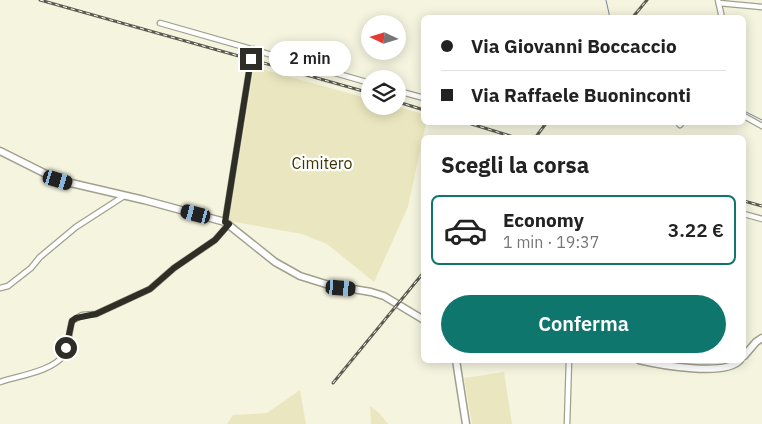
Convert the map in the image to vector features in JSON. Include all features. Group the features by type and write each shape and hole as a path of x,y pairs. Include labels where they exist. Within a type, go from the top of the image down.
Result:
{"main road":[{"path":"0,151 58,180 227,223 275,262 300,276 329,285 358,289 384,296 421,318"},
{"path":"746,354 762,338"},
{"path":"456,363 466,424"},
{"path":"654,363 675,367 726,368 736,363"}],"street":[{"path":"721,15 718,2 762,7"},
{"path":"160,23 361,80"},
{"path":"0,382 45,369 60,360 65,354 72,321 76,318 96,314 150,289 174,268 215,240 227,223 254,49"},
{"path":"406,93 421,97"},
{"path":"746,117 762,126"},
{"path":"0,288 8,286 31,268 40,257 76,227 124,196"},
{"path":"746,215 762,219"},
{"path":"567,424 569,363"}],"green space":[{"name":"Cimitero","path":"254,67 361,97 361,115 406,115 406,109 421,113 421,125 426,125 423,135 421,135 421,146 408,207 374,282 327,244 302,234 229,221"},
{"path":"504,372 512,424 472,424 464,378"},
{"path":"300,390 306,424 227,424 233,415 267,413"},
{"path":"370,406 379,413 388,424 371,424"}],"waterway":[{"path":"606,0 609,15"},
{"path":"746,112 762,120"}],"railway":[{"path":"40,0 361,90"},
{"path":"634,15 647,0"},
{"path":"406,104 421,109"},
{"path":"475,125 507,135"},
{"path":"537,135 545,125"},
{"path":"746,202 762,206"},
{"path":"333,383 421,276"}],"route":[{"path":"66,348 72,321 82,315 96,314 144,293 174,268 215,240 229,224 225,222 251,59"}]}
